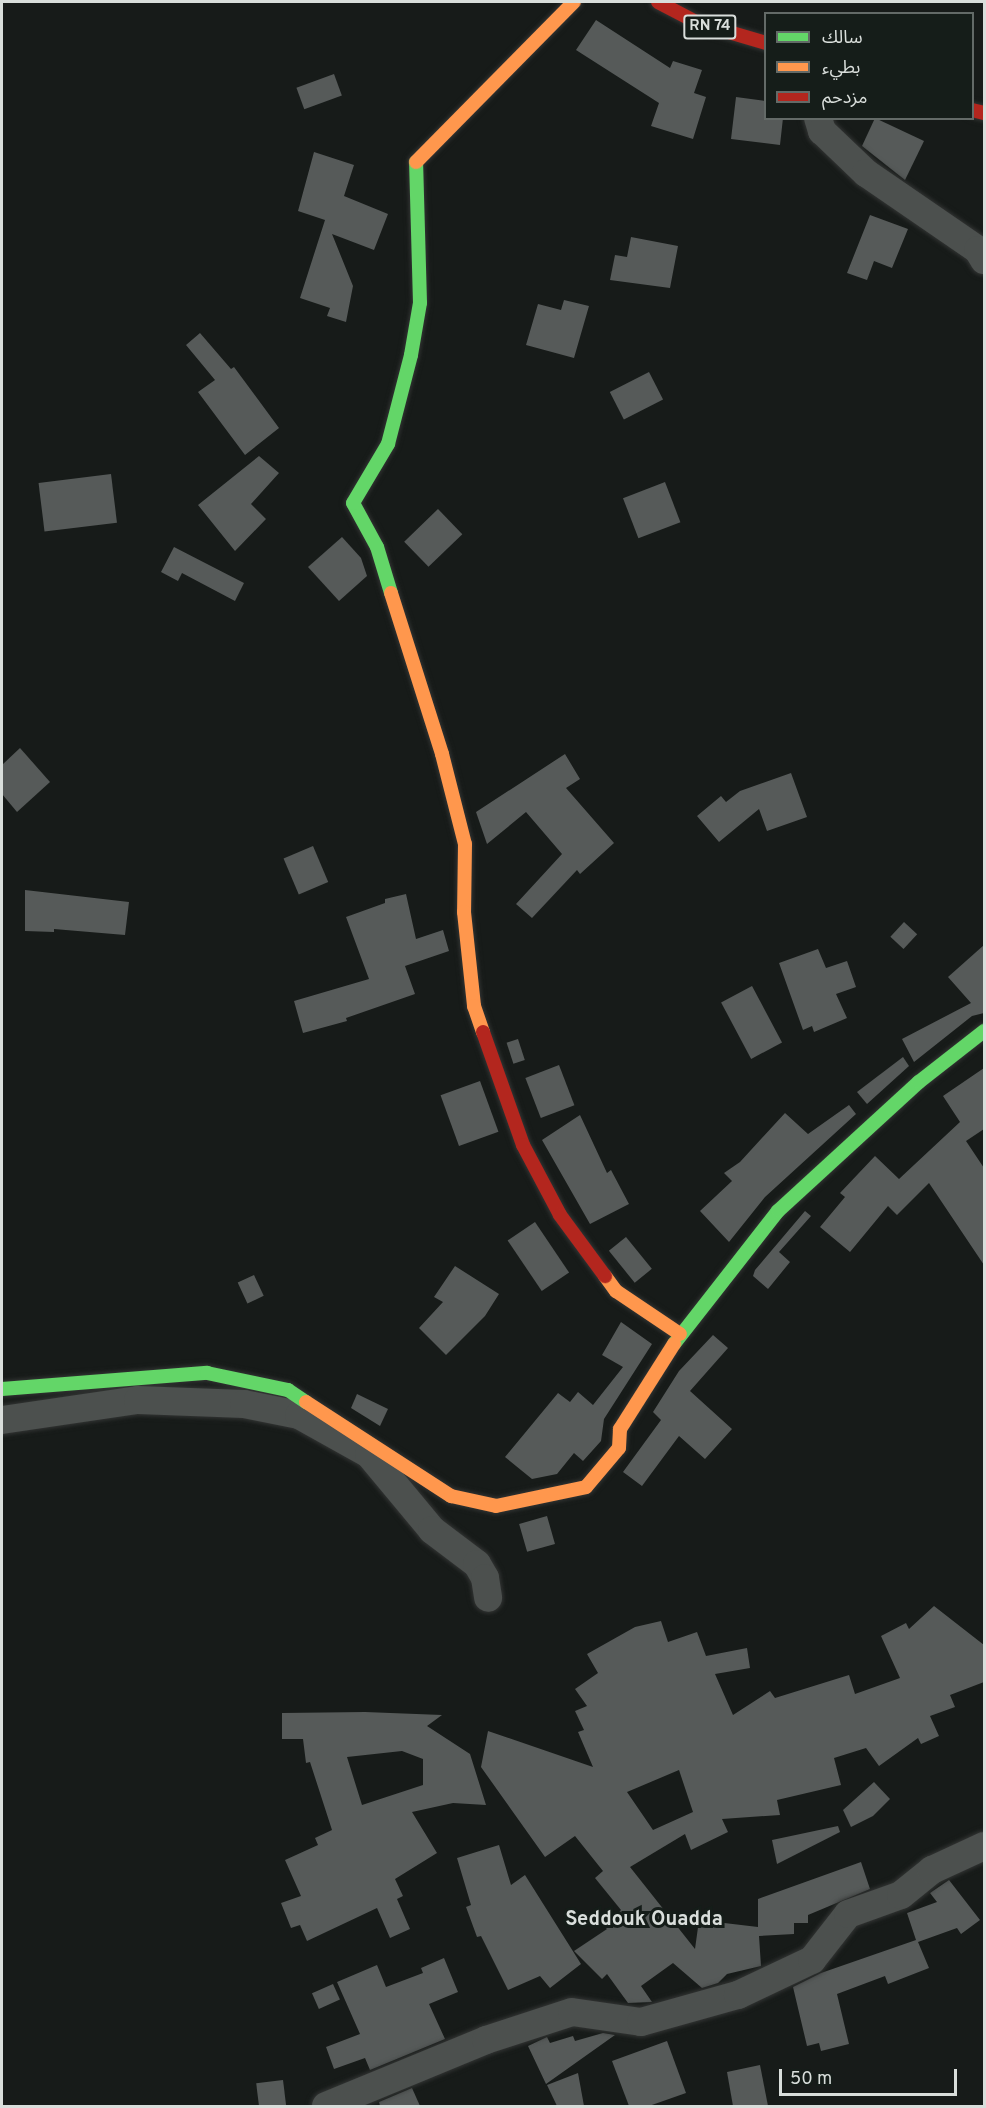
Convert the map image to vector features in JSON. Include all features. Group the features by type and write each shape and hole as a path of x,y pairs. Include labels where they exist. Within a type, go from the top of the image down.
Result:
{"street":[{"path":"574,2 556,25 414,164 420,303 411,355 388,444 353,503 377,547 442,754 465,844 464,912 474,1006 523,1145 560,1215 616,1291 680,1334"},
{"name":"RN 74","path":"658,2 698,23 764,43"},
{"path":"819,120 822,131 867,173 978,250 984,260"},
{"path":"2,1389 207,1373 288,1390 451,1496 496,1506 586,1487 620,1448 620,1429 680,1334 778,1210 919,1082 984,1030"},
{"path":"2,1420 138,1400 244,1404 299,1415 369,1454 432,1530 477,1564 485,1578 488,1598"},
{"path":"326,2106 486,2040 572,2012 641,2022 738,1995 812,1960 848,1914 901,1895 932,1869 984,1846"}],"building":[{"path":"596,20 670,68 673,61 702,70 694,93 706,97 693,139 651,126 659,103 576,50"},
{"path":"334,74 342,96 304,109 296,88"},
{"path":"736,97 764,101 764,120 783,120 780,145 731,139"},
{"path":"874,120 879,120 924,141 905,180 862,146"},
{"path":"314,152 354,165 344,196 388,214 374,250 332,234 353,286 346,322 327,316 330,308 300,298 325,220 298,211"},
{"path":"870,215 908,229 892,268 874,261 867,280 847,273"},
{"path":"631,237 678,246 670,288 610,280 615,255 627,257"},
{"path":"564,300 589,306 574,358 526,345 538,304 561,310"},
{"path":"200,333 231,369 234,367 279,428 245,455 198,392 215,380 186,345"},
{"path":"649,372 663,400 624,420 610,392"},
{"path":"259,456 279,473 251,504 266,519 235,551 198,505"},
{"path":"111,474 117,523 45,532 39,483"},
{"path":"665,482 680,522 638,538 623,498"},
{"path":"438,509 462,534 429,567 404,542"},
{"path":"342,537 361,558 367,576 339,601 308,567"},
{"path":"174,547 244,583 235,601 182,573 178,581 161,572"},
{"path":"20,748 50,782 17,812 2,794 2,765"},
{"path":"565,754 580,779 566,788 614,843 580,874 577,870 532,918 516,904 562,854 526,812 487,844 476,812"},
{"path":"791,773 807,817 767,831 759,809 719,842 697,816 721,796 726,802 740,791"},
{"path":"313,846 328,882 299,894 284,859"},
{"path":"25,890 129,902 125,935 54,929 54,932 25,931"},
{"path":"406,894 416,939 443,930 449,951 405,966 415,994 346,1018 347,1021 303,1033 294,1001 369,979 346,917 385,903 385,899"},
{"path":"904,922 917,934 904,949 890,937"},
{"path":"984,945 984,1013 972,1016 914,1062 902,1039 971,1003 948,977"},
{"path":"818,949 826,968 847,961 856,987 836,994 847,1018 814,1032 812,1026 803,1030 779,963"},
{"path":"752,986 782,1043 751,1059 721,1002"},
{"path":"518,1039 525,1060 513,1064 507,1043"},
{"path":"903,1057 909,1066 867,1104 857,1092"},
{"path":"559,1065 574,1105 541,1118 525,1078"},
{"path":"984,1068 984,1129 966,1141 984,1168 984,1265 929,1183 897,1215 888,1206 850,1252 820,1227 845,1197 840,1193 875,1156 899,1179 960,1122 943,1096"},
{"path":"480,1081 498,1132 459,1146 441,1095"},
{"path":"849,1105 856,1114 765,1197 729,1242 700,1211 732,1181 724,1173 740,1162 785,1113 808,1134"},
{"path":"580,1115 607,1173 611,1170 629,1204 590,1224 542,1140"},
{"path":"805,1211 811,1216 779,1252 790,1262 768,1289 753,1276 755,1270"},
{"path":"535,1222 569,1273 542,1291 508,1240"},
{"path":"626,1237 652,1269 635,1283 609,1251"},
{"path":"455,1266 499,1294 485,1316 446,1355 419,1328 443,1302 434,1297"},
{"path":"254,1275 264,1296 247,1303 238,1283"},
{"path":"621,1322 652,1344 604,1419 601,1441 583,1461 574,1453 557,1474 532,1479 505,1457 558,1393 570,1402 578,1392 593,1405 623,1367 602,1355"},
{"path":"713,1335 728,1348 690,1391 732,1429 705,1459 679,1436 642,1486 623,1472 661,1420 653,1412 679,1371"},
{"path":"357,1394 388,1409 380,1426 351,1408"},
{"path":"547,1516 555,1544 527,1552 519,1524"},
{"path":"934,1606 984,1645 984,1682 950,1695 955,1707 930,1716 939,1736 921,1744 918,1738 879,1766 866,1748 834,1758 841,1785 777,1800 780,1815 722,1819 728,1832 691,1850 685,1834 630,1867 695,1949 699,1920 758,1927 758,1899 861,1862 870,1889 808,1915 808,1923 794,1923 794,1934 759,1936 761,1966 727,1974 718,1983 702,1988 673,1963 641,1986 652,2002 628,2003 607,1974 602,1979 574,1951 607,1929 604,1926 621,1910 595,1878 603,1871 575,1836 545,1857 481,1767 488,1731 593,1767 578,1732 584,1730 575,1711 587,1706 575,1689 598,1673 587,1654 635,1627 661,1621 668,1642 697,1632 706,1656 747,1648 750,1668 715,1674 733,1715 770,1691 775,1698 849,1675 855,1694 900,1678 881,1636 906,1623 909,1629","holes":["679,1770 693,1812 653,1830 627,1792"]},
{"path":"365,1712 442,1715 427,1726 470,1754 486,1805 453,1803 412,1812 437,1853 395,1879 403,1896 397,1899 410,1929 390,1938 377,1908 307,1941 300,1925 291,1928 281,1903 301,1896 285,1860 318,1845 315,1838 332,1830 310,1762 306,1763 303,1739 282,1739 282,1713","holes":["402,1751 423,1759 423,1785 362,1805 347,1757"]},
{"path":"874,1782 890,1799 873,1816 851,1827 843,1810"},
{"path":"838,1826 840,1832 777,1864 772,1840"},
{"path":"499,1845 511,1885 525,1875 581,1964 550,1988 540,1976 508,1990 481,1936 477,1937 466,1907 471,1905 457,1858"},
{"path":"949,1880 980,1920 961,1934 957,1928 918,1942 929,1968 888,1984 885,1976 837,1994 849,2044 821,2051 819,2043 807,2046 793,1987 821,1973 916,1940 907,1913 937,1902 930,1893"},
{"path":"444,1958 458,1992 429,2004 445,2039 370,2070 365,2058 334,2069 326,2047 360,2034 337,1982 377,1965 386,1987 423,1973 421,1968"},
{"path":"333,1984 340,2000 319,2009 312,1993"},
{"path":"603,2033 615,2035 546,2084 528,2046 547,2037 550,2043 573,2036 575,2041"},
{"path":"667,2041 686,2093 649,2106 629,2106 612,2061"},
{"path":"760,2065 768,2106 733,2106 727,2072"},
{"path":"578,2073 584,2106 557,2106 547,2085"},
{"path":"283,2080 286,2106 259,2106 256,2083"},
{"path":"412,2088 420,2106 380,2106 379,2102"}],"traffic: fast":[{"path":"391,593 377,547 353,503 388,444 411,355 420,303 416,162"},
{"path":"674,1344 778,1211 919,1082 984,1031"},
{"path":"2,1389 207,1373 288,1390 306,1402"}],"traffic: slow":[{"path":"416,162 574,2"},
{"path":"391,593 442,754 465,844 464,912 474,1006 483,1032"},
{"path":"605,1276 616,1291 680,1334"},
{"path":"306,1402 451,1496 496,1506 586,1487 619,1448 620,1429 674,1344"}],"traffic: jam":[{"path":"658,2 698,23 764,42"},
{"path":"974,110 984,113"},
{"path":"483,1032 523,1145 560,1215 605,1276"}],"district":[{"name":"Seddouk Ouadda","path":"644,1920"}]}
